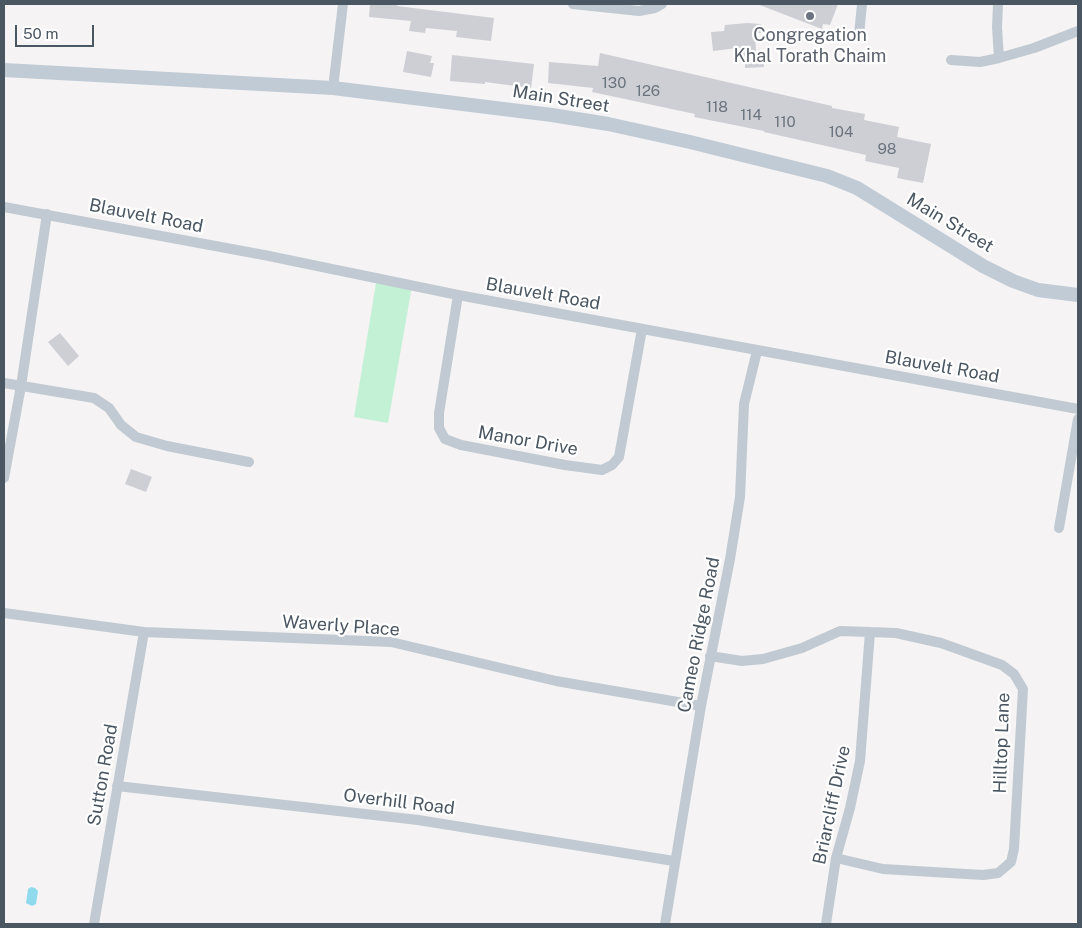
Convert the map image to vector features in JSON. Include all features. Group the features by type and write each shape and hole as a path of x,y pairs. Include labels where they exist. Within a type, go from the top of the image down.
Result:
{"main road":[{"name":"Main Street","path":"4,70 333,88 552,115 608,124 827,176 857,188 983,266 1012,281 1038,290 1078,295"}],"street":[{"path":"333,88 343,4"},
{"path":"573,4 639,11 655,8 662,4"},
{"path":"859,35 862,4"},
{"path":"998,4 999,58"},
{"path":"951,60 980,62 999,58 1034,48 1078,31"},
{"name":"Blauvelt Road","path":"4,207 358,273 458,295 757,351 1078,408"},
{"path":"4,478 21,386 47,214"},
{"name":"Manor Drive","path":"458,295 439,413 439,428 445,439 461,445 565,466 602,470 612,465 619,457 642,329"},
{"name":"Cameo Ridge Road","path":"665,924 701,706 730,559 740,497 744,404 757,351"},
{"path":"4,383 94,398 109,408 121,425 136,437 167,446 249,462"},
{"path":"1059,528 1078,420"},
{"name":"Waverly Place","path":"4,613 144,632 391,642 556,681 701,706"},
{"name":"Hilltop Lane","path":"710,656 742,662 762,659 802,648 840,631 870,632 896,634 941,644 1002,665 1014,674 1023,689 1014,849 1011,862 998,873 983,875 883,870 836,858"},
{"name":"Sutton Road","path":"94,924 144,632"},
{"name":"Briarcliff Drive","path":"826,924 836,858 850,808 860,761 870,632"},
{"name":"Overhill Road","path":"118,786 418,820 674,862"}],"green space":[{"path":"377,277 412,286 388,423 354,417"}],"water":[{"path":"31,887 38,891 36,904 32,906 26,903 28,889"}],"building":[{"path":"370,4 398,4 397,6 494,18 491,41 456,37 457,31 426,28 425,33 409,31 411,21 369,17"},
{"name":"Congregation Khal Torath Chaim","path":"757,4 838,4 830,25 823,24 822,29"},
{"path":"761,24 761,33 755,33 756,52 764,52 764,67 745,68 745,61 739,61 737,48 713,51 711,32 724,31 725,25"},
{"path":"407,51 432,56 430,63 434,63 431,77 403,72"},
{"path":"600,53 832,106 832,108 865,114 864,120 899,127 897,137 931,144 923,183 897,178 899,168 865,161 866,155 694,117 695,114 592,92 593,88 548,83 549,62 598,66"},
{"path":"452,55 534,64 531,88 485,82 485,84 450,81"},
{"path":"60,333 79,356 68,366 48,342"},
{"path":"131,469 152,477 146,492 125,484"}],"place":[{"name":"Congregation Khal Torath Chaim","path":"810,16"}]}
